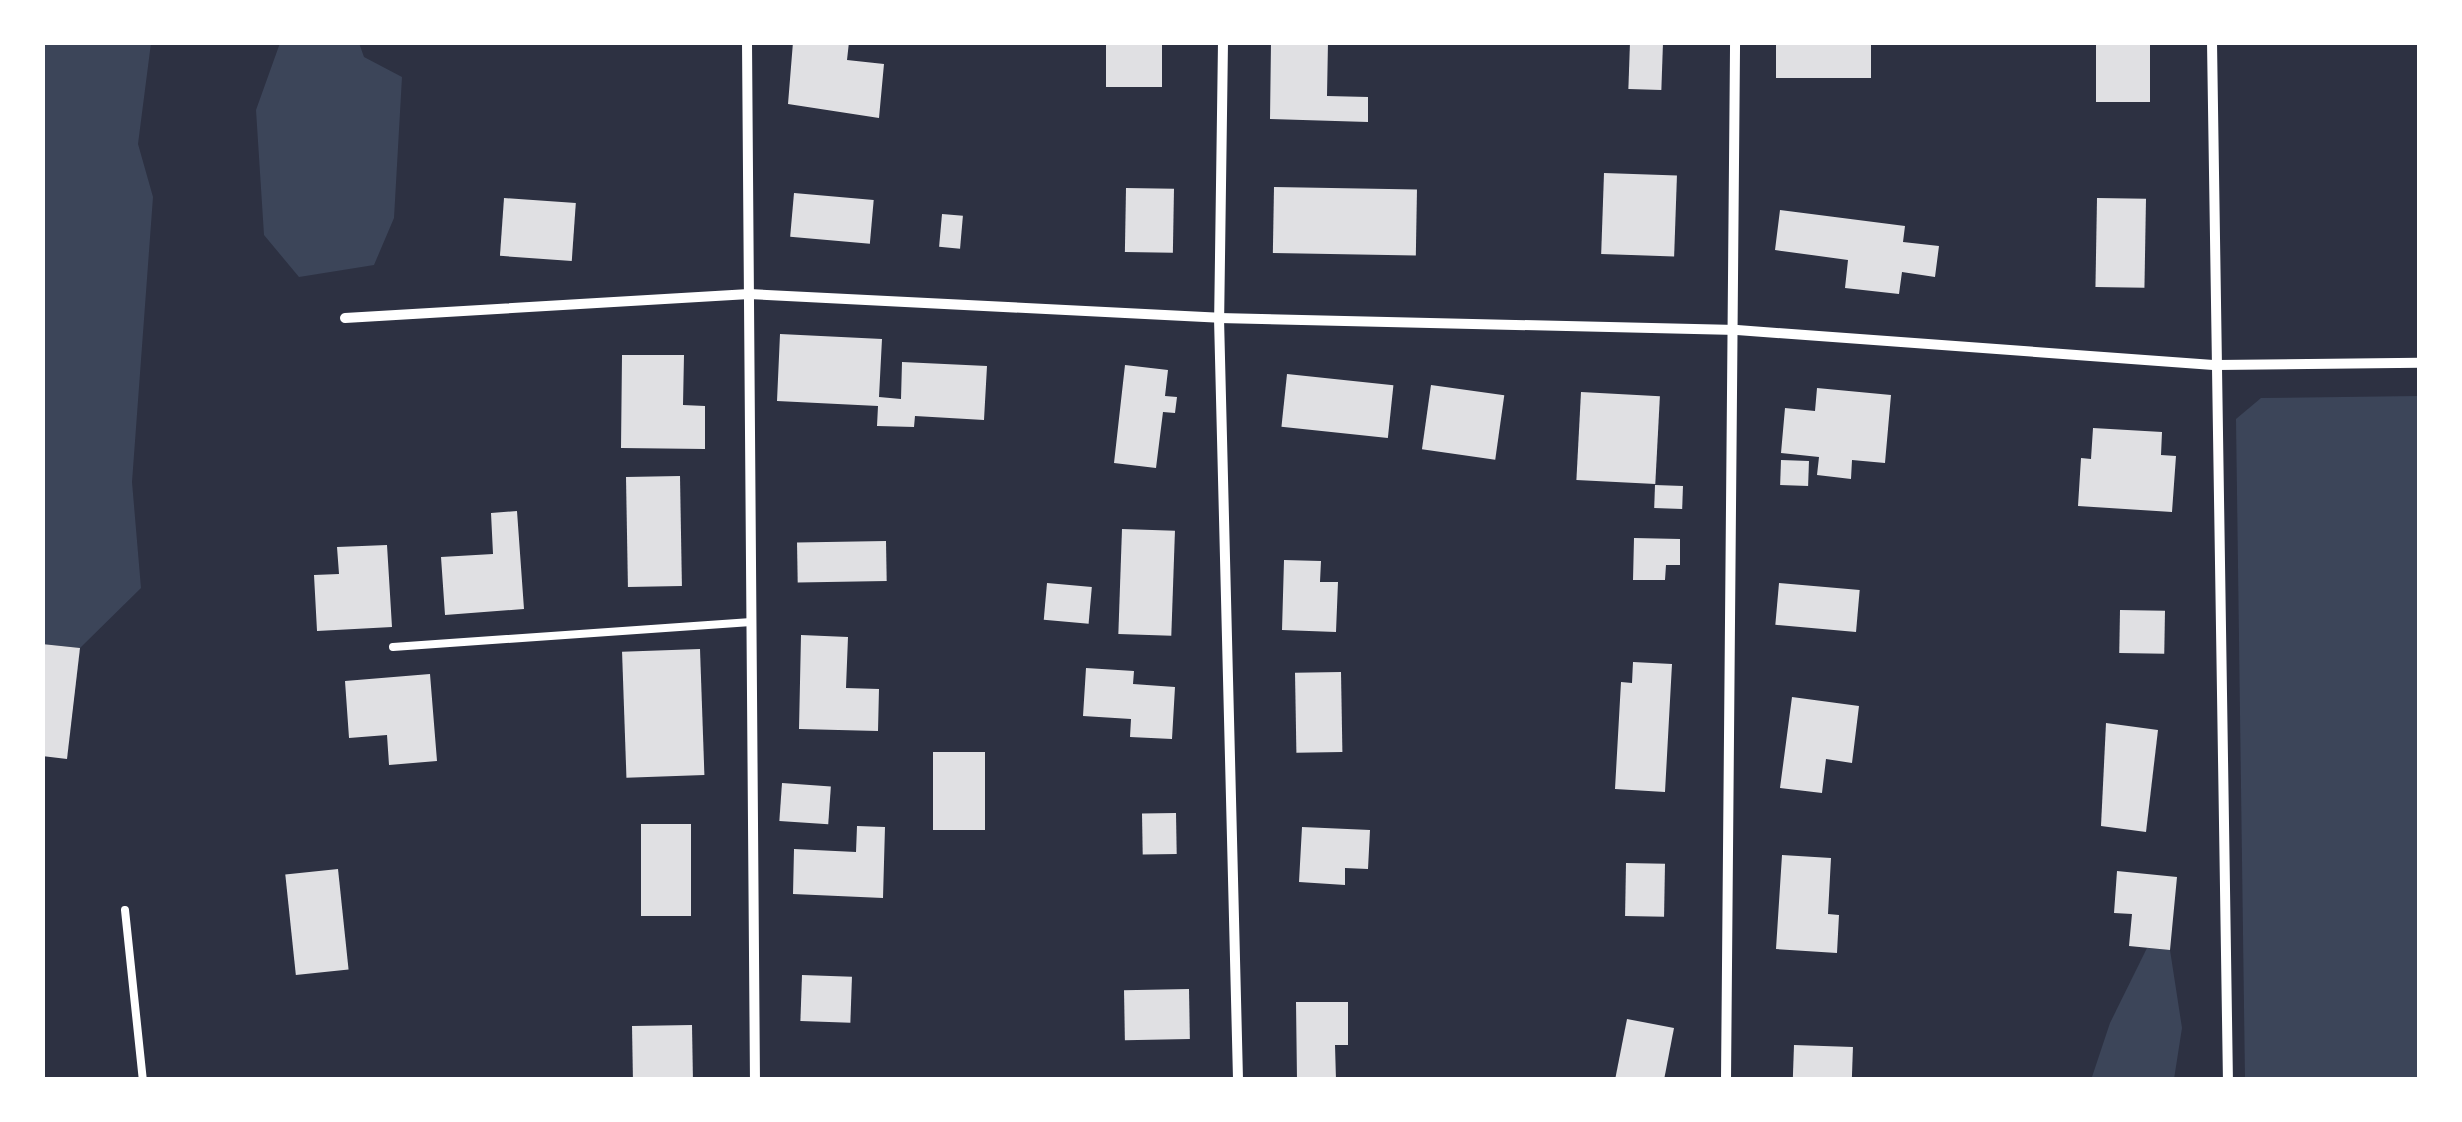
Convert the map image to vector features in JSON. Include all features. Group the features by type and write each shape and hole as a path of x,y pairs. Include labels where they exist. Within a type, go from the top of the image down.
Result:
{"street":[{"path":"747,42 755,1080"},
{"path":"1223,42 1219,318 1238,1080"},
{"path":"1726,1080 1737,330 1735,42"},
{"path":"2212,42 2228,1080"},
{"path":"344,318 748,294 1219,318 1737,330 2217,366 2420,363"}],"lane":[{"path":"394,648 751,622"},
{"path":"125,910 143,1080"}],"shaded area":[{"path":"43,43 151,43 138,144 153,197 132,482 141,588 80,648 43,644"},
{"path":"280,43 359,43 364,57 402,77 394,218 374,265 299,277 264,235 256,110"},
{"path":"2419,396 2419,1079 2245,1079 2236,419 2261,398"},
{"path":"2147,948 2170,950 2182,1028 2174,1079 2091,1080 2110,1023"}],"building":[{"path":"793,42 849,42 847,60 884,64 879,118 788,104"},
{"path":"1106,42 1162,42 1162,87 1106,87"},
{"path":"1271,42 1328,42 1327,96 1368,97 1368,122 1270,119"},
{"path":"1630,42 1663,43 1661,90 1628,89"},
{"path":"1776,42 1871,42 1871,78 1776,78"},
{"path":"2096,42 2150,42 2150,102 2096,102"},
{"path":"1604,173 1677,176 1674,256 1601,254"},
{"path":"1274,187 1417,189 1416,255 1273,253"},
{"path":"1126,188 1174,189 1173,253 1125,252"},
{"path":"794,193 874,200 870,244 790,237"},
{"path":"504,198 576,203 572,261 500,256"},
{"path":"2097,198 2146,199 2144,288 2095,287"},
{"path":"1780,210 1905,226 1903,242 1939,246 1935,277 1902,272 1899,294 1845,288 1848,260 1775,250"},
{"path":"942,214 963,216 960,249 939,247"},
{"path":"780,334 882,339 879,397 901,399 902,362 987,366 984,420 915,416 914,427 877,426 878,406 777,401"},
{"path":"622,355 684,355 683,405 705,406 705,449 621,448"},
{"path":"1125,365 1168,370 1165,396 1177,397 1175,413 1163,412 1156,468 1114,463"},
{"path":"1287,374 1393,385 1388,438 1281,427"},
{"path":"1431,385 1504,395 1495,460 1422,449"},
{"path":"1817,388 1891,395 1885,463 1852,460 1851,479 1817,475 1819,457 1781,453 1785,408 1815,411"},
{"path":"1581,392 1660,396 1655,484 1576,480"},
{"path":"2093,428 2162,432 2161,455 2176,456 2172,512 2078,506 2081,458 2091,459"},
{"path":"1781,460 1809,461 1808,486 1780,485"},
{"path":"680,476 682,586 628,587 626,477"},
{"path":"1655,485 1683,486 1682,509 1654,508"},
{"path":"517,511 524,609 445,615 441,557 493,554 491,513"},
{"path":"1122,529 1175,531 1171,636 1118,634"},
{"path":"1634,538 1680,539 1680,565 1666,565 1665,580 1633,580"},
{"path":"886,541 887,581 798,583 797,543"},
{"path":"387,545 392,627 317,631 314,575 339,574 337,547"},
{"path":"1284,560 1321,561 1320,582 1338,582 1336,632 1282,630"},
{"path":"1047,583 1092,587 1089,624 1044,620"},
{"path":"1779,583 1860,590 1856,632 1775,625"},
{"path":"2120,610 2165,611 2164,654 2119,653"},
{"path":"801,635 848,637 846,688 879,689 878,731 799,729"},
{"path":"42,644 80,648 67,759 42,756"},
{"path":"700,649 704,775 626,778 622,652"},
{"path":"1633,662 1672,664 1665,792 1615,789 1621,682 1632,683"},
{"path":"1086,668 1134,671 1133,684 1175,687 1172,739 1130,737 1131,719 1083,716"},
{"path":"1341,672 1342,752 1296,753 1295,673"},
{"path":"430,674 437,761 389,765 387,735 349,738 345,681"},
{"path":"1792,697 1859,706 1852,763 1826,759 1822,793 1780,788"},
{"path":"2106,723 2158,730 2146,832 2101,826"},
{"path":"933,752 985,752 985,830 933,830"},
{"path":"782,783 831,786 828,824 779,821"},
{"path":"1176,813 1177,854 1143,855 1142,814"},
{"path":"641,824 691,824 691,916 641,916"},
{"path":"857,826 885,827 883,898 793,894 794,849 856,852"},
{"path":"1302,827 1370,830 1368,869 1345,868 1345,885 1299,882"},
{"path":"1782,855 1831,858 1828,914 1839,915 1837,953 1776,949"},
{"path":"1626,863 1665,864 1664,917 1625,916"},
{"path":"338,869 349,969 296,975 285,875"},
{"path":"2117,871 2177,877 2170,950 2129,946 2132,914 2114,913"},
{"path":"802,975 852,977 850,1023 800,1021"},
{"path":"1189,989 1190,1039 1125,1040 1124,990"},
{"path":"1296,1002 1348,1002 1348,1045 1335,1045 1336,1080 1297,1080"},
{"path":"1627,1019 1674,1028 1664,1080 1615,1080"},
{"path":"692,1025 693,1080 633,1080 632,1026"},
{"path":"1794,1045 1853,1047 1852,1080 1793,1080"}]}
